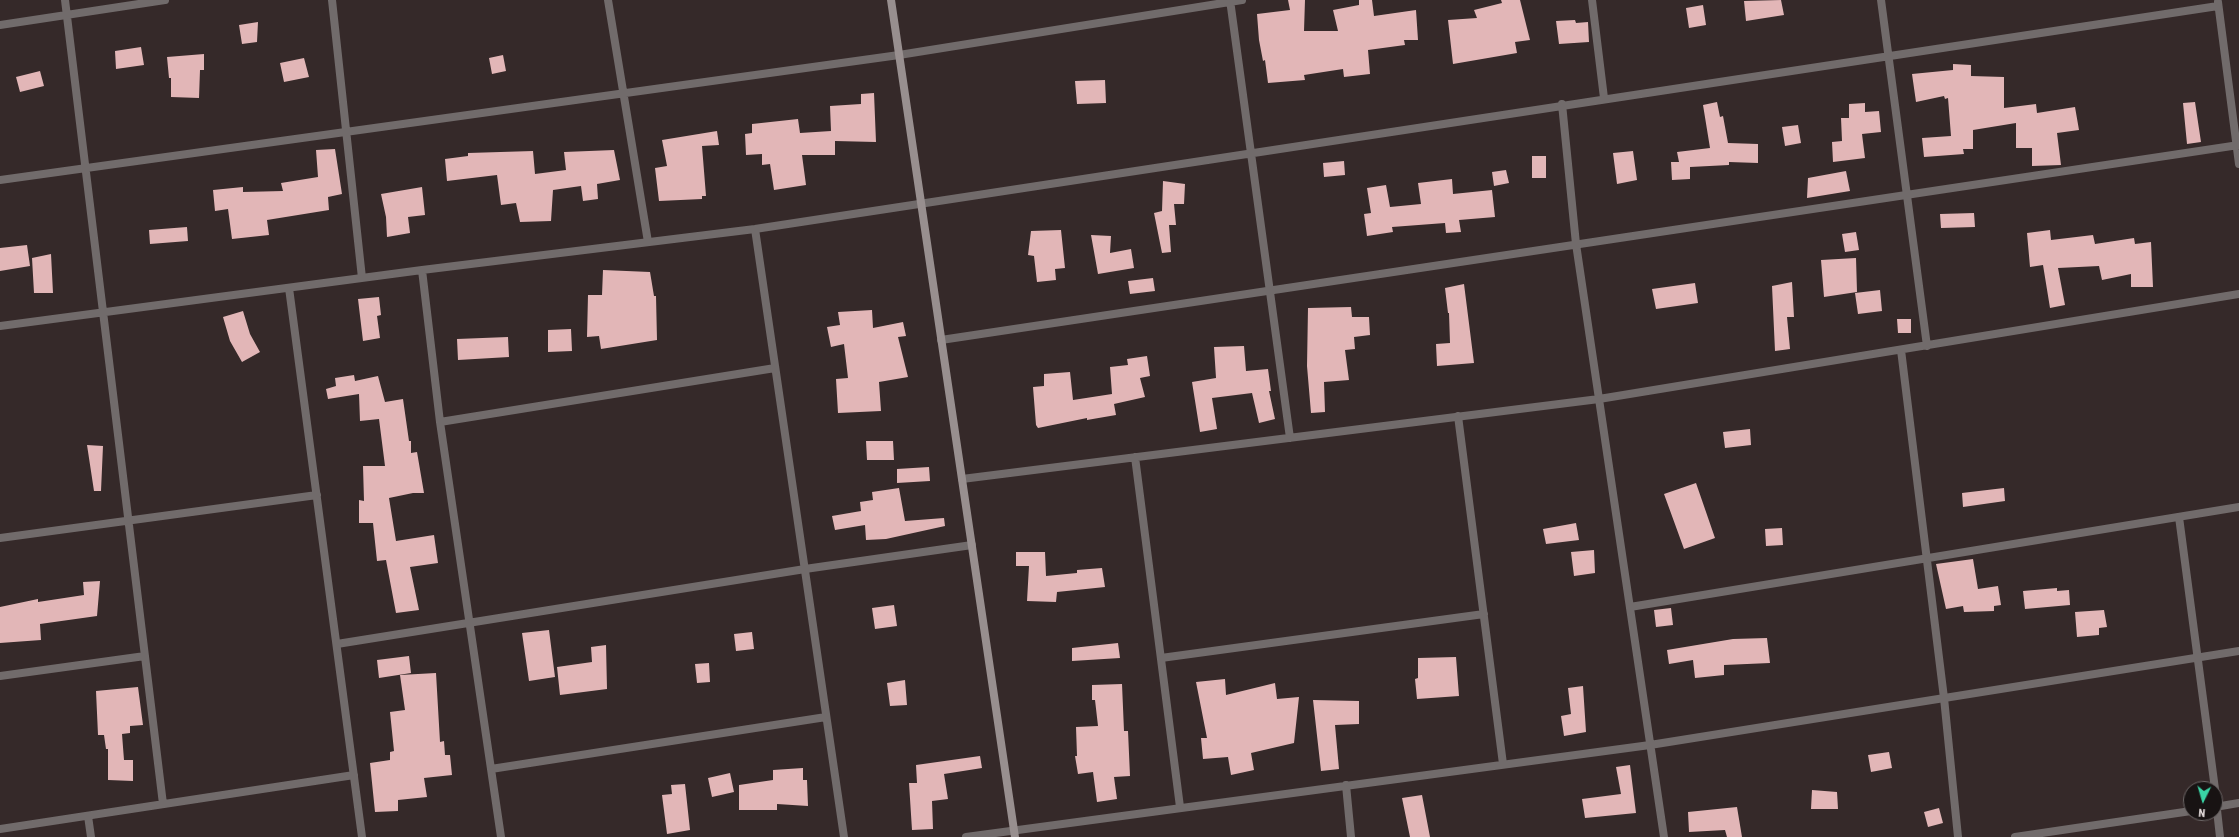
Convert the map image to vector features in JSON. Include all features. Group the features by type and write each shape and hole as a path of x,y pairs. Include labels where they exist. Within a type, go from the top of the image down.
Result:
{"main road":[{"path":"891,0 1014,833"}],"street":[{"path":"65,0 163,804"},
{"path":"0,24 165,0"},
{"path":"332,0 362,278"},
{"path":"608,0 622,94 648,242"},
{"path":"0,180 899,55 1242,0"},
{"path":"1592,0 1604,98"},
{"path":"1881,0 1927,346"},
{"path":"1230,1 1290,438"},
{"path":"0,326 422,270 755,229 921,202 1888,55 2218,3 2238,145 2239,164"},
{"path":"1562,104 1576,244 1664,837"},
{"path":"941,340 2238,145"},
{"path":"755,229 844,837"},
{"path":"422,270 440,422 501,837"},
{"path":"289,288 362,837"},
{"path":"962,479 1598,399 2239,294"},
{"path":"1901,350 1944,698 1958,837"},
{"path":"440,422 775,368"},
{"path":"1458,416 1503,764"},
{"path":"1135,457 1180,807"},
{"path":"0,538 317,495"},
{"path":"1630,607 1927,557 2239,507"},
{"path":"2179,517 2213,781"},
{"path":"336,644 470,624 804,568 972,545"},
{"path":"1161,658 1484,614"},
{"path":"966,837 1014,833 1180,807 1650,745 2239,651"},
{"path":"0,676 145,656"},
{"path":"491,769 826,717"},
{"path":"0,829 354,775"},
{"path":"1346,785 1351,837"},
{"path":"2223,806 2239,803"},
{"path":"2016,837 2183,812"},
{"path":"88,816 91,837"},
{"path":"2218,821 2220,837"}],"building":[{"path":"1288,0 1305,0 1304,31 1338,31 1333,10 1359,5 1359,0 1372,0 1374,16 1416,10 1418,40 1404,40 1405,45 1368,50 1370,74 1344,77 1343,69 1304,75 1305,80 1268,83 1265,60 1263,61 1259,40 1257,14 1290,10"},
{"path":"1501,0 1520,0 1530,40 1515,42 1517,53 1453,64 1448,20 1477,18 1474,10 1502,3"},
{"path":"1781,0 1784,15 1746,21 1744,1"},
{"path":"1703,5 1706,25 1689,28 1686,8"},
{"path":"1575,20 1576,23 1588,22 1589,42 1559,44 1556,21"},
{"path":"258,22 257,42 242,44 239,25"},
{"path":"141,47 144,65 116,69 115,51"},
{"path":"204,54 204,70 200,70 199,98 171,97 171,78 169,78 167,57"},
{"path":"503,55 506,71 492,74 489,58"},
{"path":"304,58 309,77 284,82 280,63"},
{"path":"1953,64 1971,65 1971,76 2004,77 2004,108 2036,104 2037,113 2075,107 2079,130 2057,133 2061,165 2032,166 2032,148 2016,148 2016,123 1973,130 1973,149 1963,149 1964,154 1924,157 1922,138 1951,136 1948,98 1945,99 1944,96 1916,102 1912,74 1953,70"},
{"path":"40,71 44,86 20,92 16,77"},
{"path":"1105,80 1106,103 1077,104 1075,81"},
{"path":"874,93 876,142 835,141 835,155 802,155 806,185 774,190 770,164 762,165 762,154 746,155 745,134 752,133 752,124 798,119 800,133 831,131 830,106 861,104 861,94"},
{"path":"1717,102 1720,117 1723,116 1728,143 1758,144 1758,163 1729,162 1729,165 1690,167 1690,179 1672,180 1671,162 1679,162 1677,152 1710,148 1703,105"},
{"path":"2195,102 2201,142 2187,144 2183,103"},
{"path":"1865,103 1865,112 1879,111 1881,132 1862,134 1865,158 1833,162 1832,142 1842,141 1841,118 1849,118 1849,104"},
{"path":"1798,125 1801,143 1785,146 1782,127"},
{"path":"717,131 719,145 702,146 706,196 702,196 702,199 659,201 655,168 667,166 662,140"},
{"path":"335,149 342,194 328,197 329,210 267,220 269,235 232,239 228,209 215,211 213,190 243,187 243,192 283,191 281,183 318,177 316,150"},
{"path":"614,150 620,180 597,184 598,199 583,201 581,186 553,190 551,221 520,222 516,203 501,205 497,175 447,181 445,159 468,156 468,153 533,151 535,174 566,170 564,152"},
{"path":"1633,151 1637,180 1617,184 1613,153"},
{"path":"1532,156 1546,156 1546,178 1532,178"},
{"path":"1344,161 1345,175 1324,177 1323,163"},
{"path":"1506,170 1509,183 1494,186 1492,172"},
{"path":"1846,171 1850,191 1807,198 1808,178"},
{"path":"1452,179 1453,194 1492,190 1495,217 1459,220 1461,232 1446,233 1445,223 1392,227 1393,232 1367,236 1364,214 1371,213 1367,188 1386,185 1390,207 1421,204 1418,183"},
{"path":"1163,181 1185,184 1184,204 1174,204 1176,225 1169,225 1171,252 1162,253 1154,213 1162,211"},
{"path":"422,187 425,215 408,217 410,233 387,237 386,217 381,194"},
{"path":"1974,213 1975,227 1941,228 1940,214"},
{"path":"187,227 188,241 150,244 149,230"},
{"path":"1061,230 1065,268 1055,269 1056,280 1037,282 1034,256 1028,255 1031,231"},
{"path":"2050,230 2051,240 2093,235 2095,244 2134,238 2135,244 2151,242 2153,287 2131,287 2131,274 2102,280 2099,266 2058,268 2065,305 2050,308 2043,265 2030,267 2027,233"},
{"path":"1856,232 1859,250 1845,252 1842,234"},
{"path":"1091,235 1111,236 1110,253 1131,249 1134,268 1098,274"},
{"path":"27,245 30,266 0,271 0,248"},
{"path":"51,254 53,293 34,293 32,258"},
{"path":"1856,258 1857,292 1824,297 1821,260"},
{"path":"603,270 650,272 654,296 656,296 657,340 601,349 599,336 587,337 588,295 602,295"},
{"path":"1153,278 1155,291 1130,294 1128,281"},
{"path":"1792,282 1794,317 1787,317 1790,349 1775,351 1772,286"},
{"path":"1695,283 1698,303 1656,309 1652,289"},
{"path":"1464,284 1474,363 1437,366 1436,344 1450,343 1449,313 1445,288"},
{"path":"1880,290 1882,311 1858,314 1855,293"},
{"path":"379,297 381,315 377,316 380,338 363,341 358,299"},
{"path":"1351,307 1352,317 1369,317 1370,335 1354,337 1355,349 1345,350 1349,380 1324,382 1325,412 1311,413 1307,366 1308,308"},
{"path":"872,310 873,328 903,322 906,336 898,337 908,377 879,382 881,411 838,413 836,379 848,378 844,344 831,347 827,327 840,325 838,312"},
{"path":"243,311 250,334 260,352 242,362 230,341 223,317"},
{"path":"1897,319 1911,319 1911,333 1898,333"},
{"path":"571,329 572,351 548,352 548,330"},
{"path":"508,337 509,357 458,360 457,339"},
{"path":"1244,346 1246,371 1268,369 1271,391 1269,391 1275,419 1259,423 1252,393 1212,398 1217,429 1200,432 1192,382 1216,378 1214,347"},
{"path":"1147,356 1150,376 1140,378 1145,397 1114,404 1116,415 1087,420 1087,418 1038,428 1036,425 1033,387 1044,386 1044,374 1070,372 1073,400 1112,394 1110,367 1128,365 1127,359"},
{"path":"354,375 355,381 378,376 385,402 403,399 409,441 411,441 411,453 417,452 424,493 413,493 389,498 396,541 434,535 438,563 410,567 419,610 396,613 386,560 377,561 373,523 359,523 359,500 364,501 363,466 385,466 379,419 360,421 359,394 328,399 326,389 336,386 335,378"},
{"path":"1750,429 1751,445 1725,448 1723,432"},
{"path":"866,441 893,441 894,460 867,460"},
{"path":"87,445 103,446 101,491 94,491"},
{"path":"929,467 930,481 897,483 897,469"},
{"path":"1696,483 1715,538 1684,549 1664,494"},
{"path":"899,488 905,521 944,518 945,526 886,539 866,540 865,525 835,530 832,516 861,511 860,502 873,500 872,492"},
{"path":"2004,488 2005,501 1963,507 1962,493"},
{"path":"1576,523 1579,540 1546,544 1543,529"},
{"path":"1782,528 1783,545 1766,546 1765,529"},
{"path":"1594,550 1595,573 1574,576 1571,552"},
{"path":"1016,552 1045,552 1046,576 1077,573 1077,570 1102,568 1105,587 1057,592 1056,602 1027,601 1029,566 1016,566"},
{"path":"1973,559 1978,589 1998,586 2001,605 1994,606 1994,611 1964,612 1963,606 1946,609 1936,564"},
{"path":"100,581 97,616 40,624 41,640 0,643 0,607 38,599 38,602 84,595 83,582"},
{"path":"2057,588 2057,591 2069,590 2070,605 2025,609 2023,591"},
{"path":"894,605 897,626 875,629 872,608"},
{"path":"1671,608 1673,625 1656,627 1654,610"},
{"path":"2104,610 2107,627 2099,628 2099,635 2077,637 2075,612"},
{"path":"549,630 555,677 529,681 522,633"},
{"path":"752,632 754,649 736,651 734,634"},
{"path":"1767,638 1770,663 1724,665 1724,675 1695,678 1693,660 1669,664 1667,650 1733,639"},
{"path":"1118,643 1120,658 1072,661 1072,648"},
{"path":"606,645 607,689 560,695 557,667 592,662 591,647"},
{"path":"409,656 411,673 379,678 377,660"},
{"path":"1456,657 1459,696 1417,699 1415,679 1418,678 1418,658"},
{"path":"709,663 710,682 697,683 695,664"},
{"path":"436,673 440,742 444,741 445,755 450,755 452,775 424,778 427,797 398,800 398,811 375,812 370,763 390,760 390,752 394,751 390,712 405,710 400,675"},
{"path":"1225,679 1226,695 1275,683 1277,699 1299,697 1294,743 1251,753 1254,770 1231,775 1228,757 1203,759 1201,738 1207,738 1196,682"},
{"path":"905,680 907,705 890,706 887,683"},
{"path":"1122,684 1124,731 1128,731 1130,776 1114,777 1117,799 1097,802 1093,772 1078,774 1075,756 1077,756 1076,727 1098,726 1095,700 1092,700 1092,685"},
{"path":"1583,686 1586,732 1564,736 1561,716 1571,714 1568,688"},
{"path":"138,687 143,725 130,726 130,733 122,734 124,760 133,760 133,781 108,780 108,749 106,749 104,735 98,735 96,691"},
{"path":"1313,700 1359,701 1359,724 1335,725 1339,769 1321,771"},
{"path":"1889,752 1892,768 1871,772 1868,755"},
{"path":"980,756 982,768 944,774 948,799 932,801 933,829 912,830 909,783 917,783 916,765"},
{"path":"1630,765 1636,813 1585,818 1582,799 1621,794 1616,767"},
{"path":"803,768 803,780 807,780 808,806 777,804 777,810 739,810 739,785 773,780 773,770"},
{"path":"730,773 734,792 712,797 708,778"},
{"path":"685,784 690,830 667,834 662,795 672,794 671,785"},
{"path":"1812,790 1837,792 1838,809 1811,809"},
{"path":"1422,795 1430,837 1410,837 1402,798"},
{"path":"1737,807 1742,837 1727,837 1725,830 1689,832 1688,812"},
{"path":"1939,808 1943,823 1928,827 1924,812"}]}
